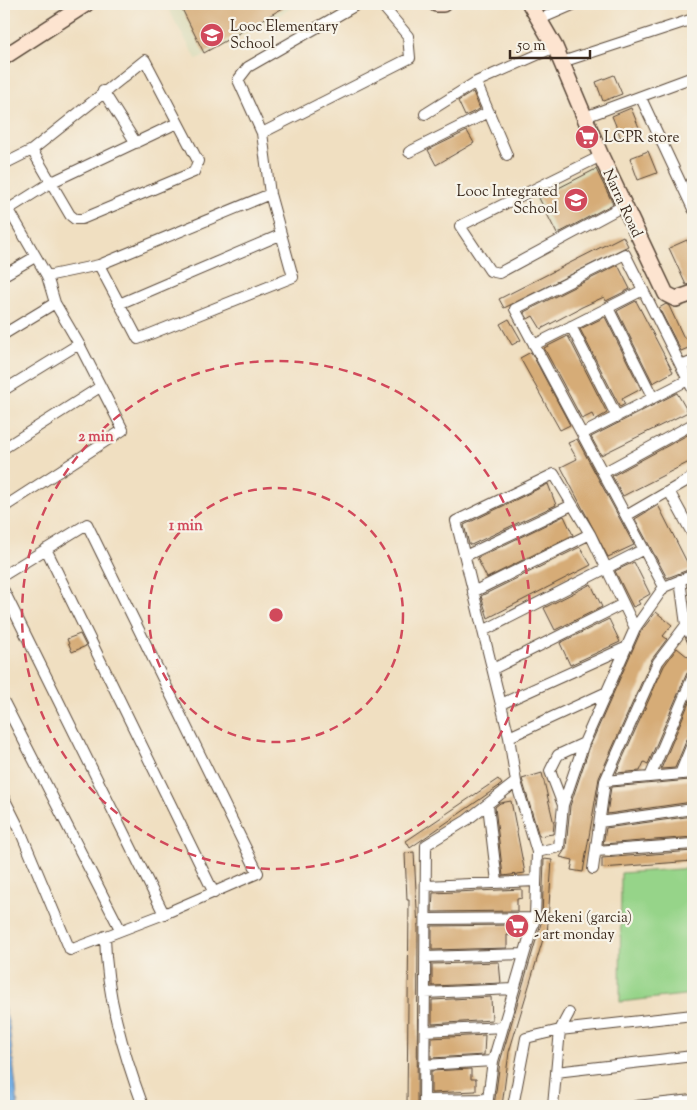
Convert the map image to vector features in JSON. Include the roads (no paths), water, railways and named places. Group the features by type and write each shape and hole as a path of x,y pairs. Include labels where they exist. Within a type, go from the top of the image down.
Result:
{"main road":[{"path":"436,4 443,4"},
{"name":"Narra Road","path":"530,4 555,47 601,156 666,294 676,299 693,293"},
{"path":"4,57 80,6"}],"street":[{"path":"100,265 138,339 293,277 270,194 262,133 238,80 248,67 358,4"},
{"path":"262,133 410,58 408,36 381,4"},
{"path":"538,20 575,4"},
{"path":"562,62 693,19"},
{"path":"425,114 476,82 555,47"},
{"path":"4,164 32,150 103,91 146,60 176,123 198,160 194,172 82,219 75,219 70,215 50,183 32,150"},
{"path":"585,117 641,98 693,77"},
{"path":"476,82 507,155"},
{"path":"103,91 136,143"},
{"path":"641,98 693,209"},
{"path":"409,152 489,112"},
{"path":"4,507 123,430 79,344 55,303 46,276 6,211 50,183 176,123"},
{"path":"601,156 460,226 490,271 499,273 625,205"},
{"path":"46,276 100,265 270,194"},
{"path":"119,304 280,235"},
{"path":"582,434 653,398 691,385 625,254 515,309 664,587"},
{"path":"4,275 35,257"},
{"path":"534,345 643,290"},
{"path":"4,334 55,303"},
{"path":"608,308 653,398"},
{"path":"571,326 617,417"},
{"path":"4,390 79,344"},
{"path":"681,366 693,360"},
{"path":"4,448 100,387"},
{"path":"603,473 693,424"},
{"path":"516,782 467,820 426,845 424,1103 487,1103 493,1061 535,918 537,852 516,782 509,737 456,521 554,474 590,534 635,628"},
{"path":"626,516 693,478"},
{"path":"669,491 693,536"},
{"path":"465,556 572,505"},
{"path":"4,575 87,524 258,873 164,914 120,929 70,950 19,828 4,798"},
{"path":"473,592 590,534"},
{"path":"46,549 214,893"},
{"path":"483,631 644,549"},
{"path":"537,852 560,847 563,805 584,743 635,628 664,587 693,575"},
{"path":"680,580 693,641"},
{"path":"4,591 164,914"},
{"path":"492,669 623,604"},
{"path":"593,869 605,781 658,662 689,623"},
{"path":"501,704 627,647"},
{"path":"650,777 689,681 693,676"},
{"path":"509,737 607,692"},
{"path":"4,702 120,929"},
{"path":"680,774 693,742"},
{"path":"563,805 550,771 558,755 584,743"},
{"path":"605,781 693,773"},
{"path":"488,805 497,882"},
{"path":"600,822 693,809"},
{"path":"596,851 693,844"},
{"path":"426,886 536,881"},
{"path":"426,919 535,918"},
{"path":"105,936 110,1000 143,1106"},
{"path":"425,957 523,954"},
{"path":"425,993 513,989"},
{"path":"553,1106 560,1030 569,1013"},
{"path":"513,1106 526,1038 560,1030 693,1015"},
{"path":"424,1031 503,1027"},
{"path":"556,1072 693,1056"},
{"path":"424,1065 493,1061"},
{"path":"636,1106 675,1104 693,1100"}],"water":[{"path":"4,1007 9,1025 18,1106 4,1106"}],"place":[{"name":"Looc Elementary School","path":"212,35"},
{"name":"LCPR store","path":"587,137"},
{"name":"Looc Integrated School","path":"576,200"},
{"name":"Mekeni (garcia) - art monday","path":"517,926"}]}
